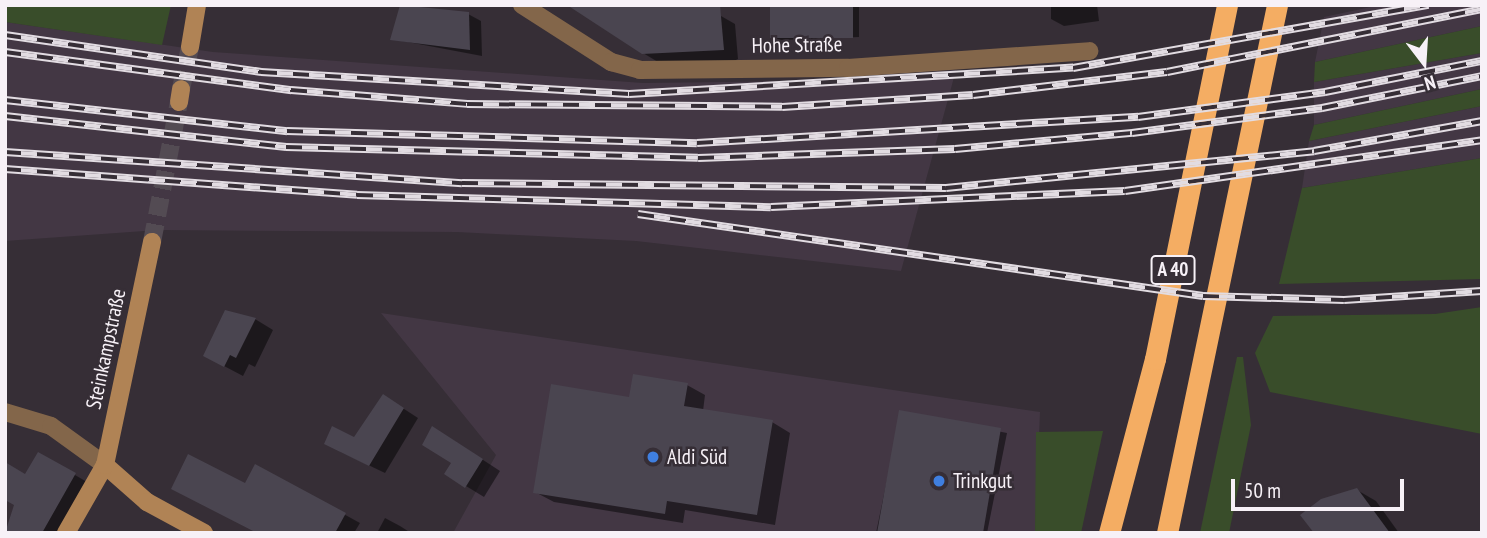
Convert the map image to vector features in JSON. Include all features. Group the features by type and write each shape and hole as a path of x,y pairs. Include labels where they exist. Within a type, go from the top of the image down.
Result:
{"highway":[{"name":"A 40","path":"1109,533 1154,359 1227,5"},
{"name":"A 40","path":"1167,533 1277,5"}],"street":[{"path":"190,47 197,5"},
{"name":"Hohe Straße","path":"523,5 611,62 640,70 848,68 1089,51"},
{"name":"Steinkampstraße","path":"66,533 105,465 152,242"},
{"path":"5,412 51,426 105,465 147,502 204,533"}],"shaded area":[{"path":"1380,5 1482,5 1482,26 1315,62 1324,17"},
{"path":"5,22 213,52 643,83 816,81 956,70 901,271 636,241 457,232 158,230 5,241"},
{"path":"1482,53 1482,89 1314,125 1314,82"},
{"path":"1482,106 1482,158 1302,188 1309,141"},
{"path":"381,313 1040,412 1035,533 453,533 496,455"}],"green space":[{"path":"5,5 171,5 162,45 5,22"},
{"path":"1482,26 1482,53 1314,82 1315,62"},
{"path":"1482,89 1482,106 1309,141 1314,125"},
{"path":"1482,158 1482,279 1279,284 1302,188"},
{"path":"1482,307 1482,434 1270,392 1255,353 1273,316 1435,314"},
{"path":"1237,357 1243,357 1251,425 1229,533 1200,533"},
{"path":"1103,431 1081,533 1035,533 1036,432"}],"building":[{"path":"400,5 469,12 470,50 390,40"},
{"path":"567,5 720,5 724,50 642,54"},
{"path":"770,5 853,5 853,38 770,38"},
{"path":"225,310 256,318 236,358 230,355 224,367 203,356"},
{"name":"Aldi Süd","path":"633,374 688,383 684,406 773,420 757,515 667,501 665,514 533,493 551,384 629,397"},
{"path":"383,394 404,408 369,466 324,444 332,426 354,437"},
{"name":"Trinkgut","path":"899,410 1001,428 983,533 877,533"},
{"path":"432,426 483,459 465,488 444,474 451,463 422,445"},
{"path":"38,452 76,473 42,533 5,533 14,505 5,500 5,462 25,474"},
{"path":"188,454 245,483 255,464 346,513 335,533 257,533 171,489"},
{"path":"1357,488 1390,533 1314,533 1300,515 1321,499"}],"tunnel":[{"path":"181,89 190,47"},
{"path":"152,242 179,102"}],"railway":[{"path":"5,35 261,72 629,94 1073,68 1428,5"},
{"path":"5,52 291,90 467,104 782,107 973,95 1167,72 1482,9"},
{"path":"5,100 287,131 697,143 1138,117 1325,92 1482,61"},
{"path":"5,116 286,147 698,158 955,149 1132,133 1322,108 1482,76"},
{"path":"5,152 462,183 946,188 1314,151 1482,121"},
{"path":"5,169 357,195 771,207 1125,191 1482,140"},
{"path":"638,214 1203,296 1344,300 1482,291"}],"place":[{"name":"Aldi Süd","path":"653,457"},
{"name":"Trinkgut","path":"939,481"}]}
